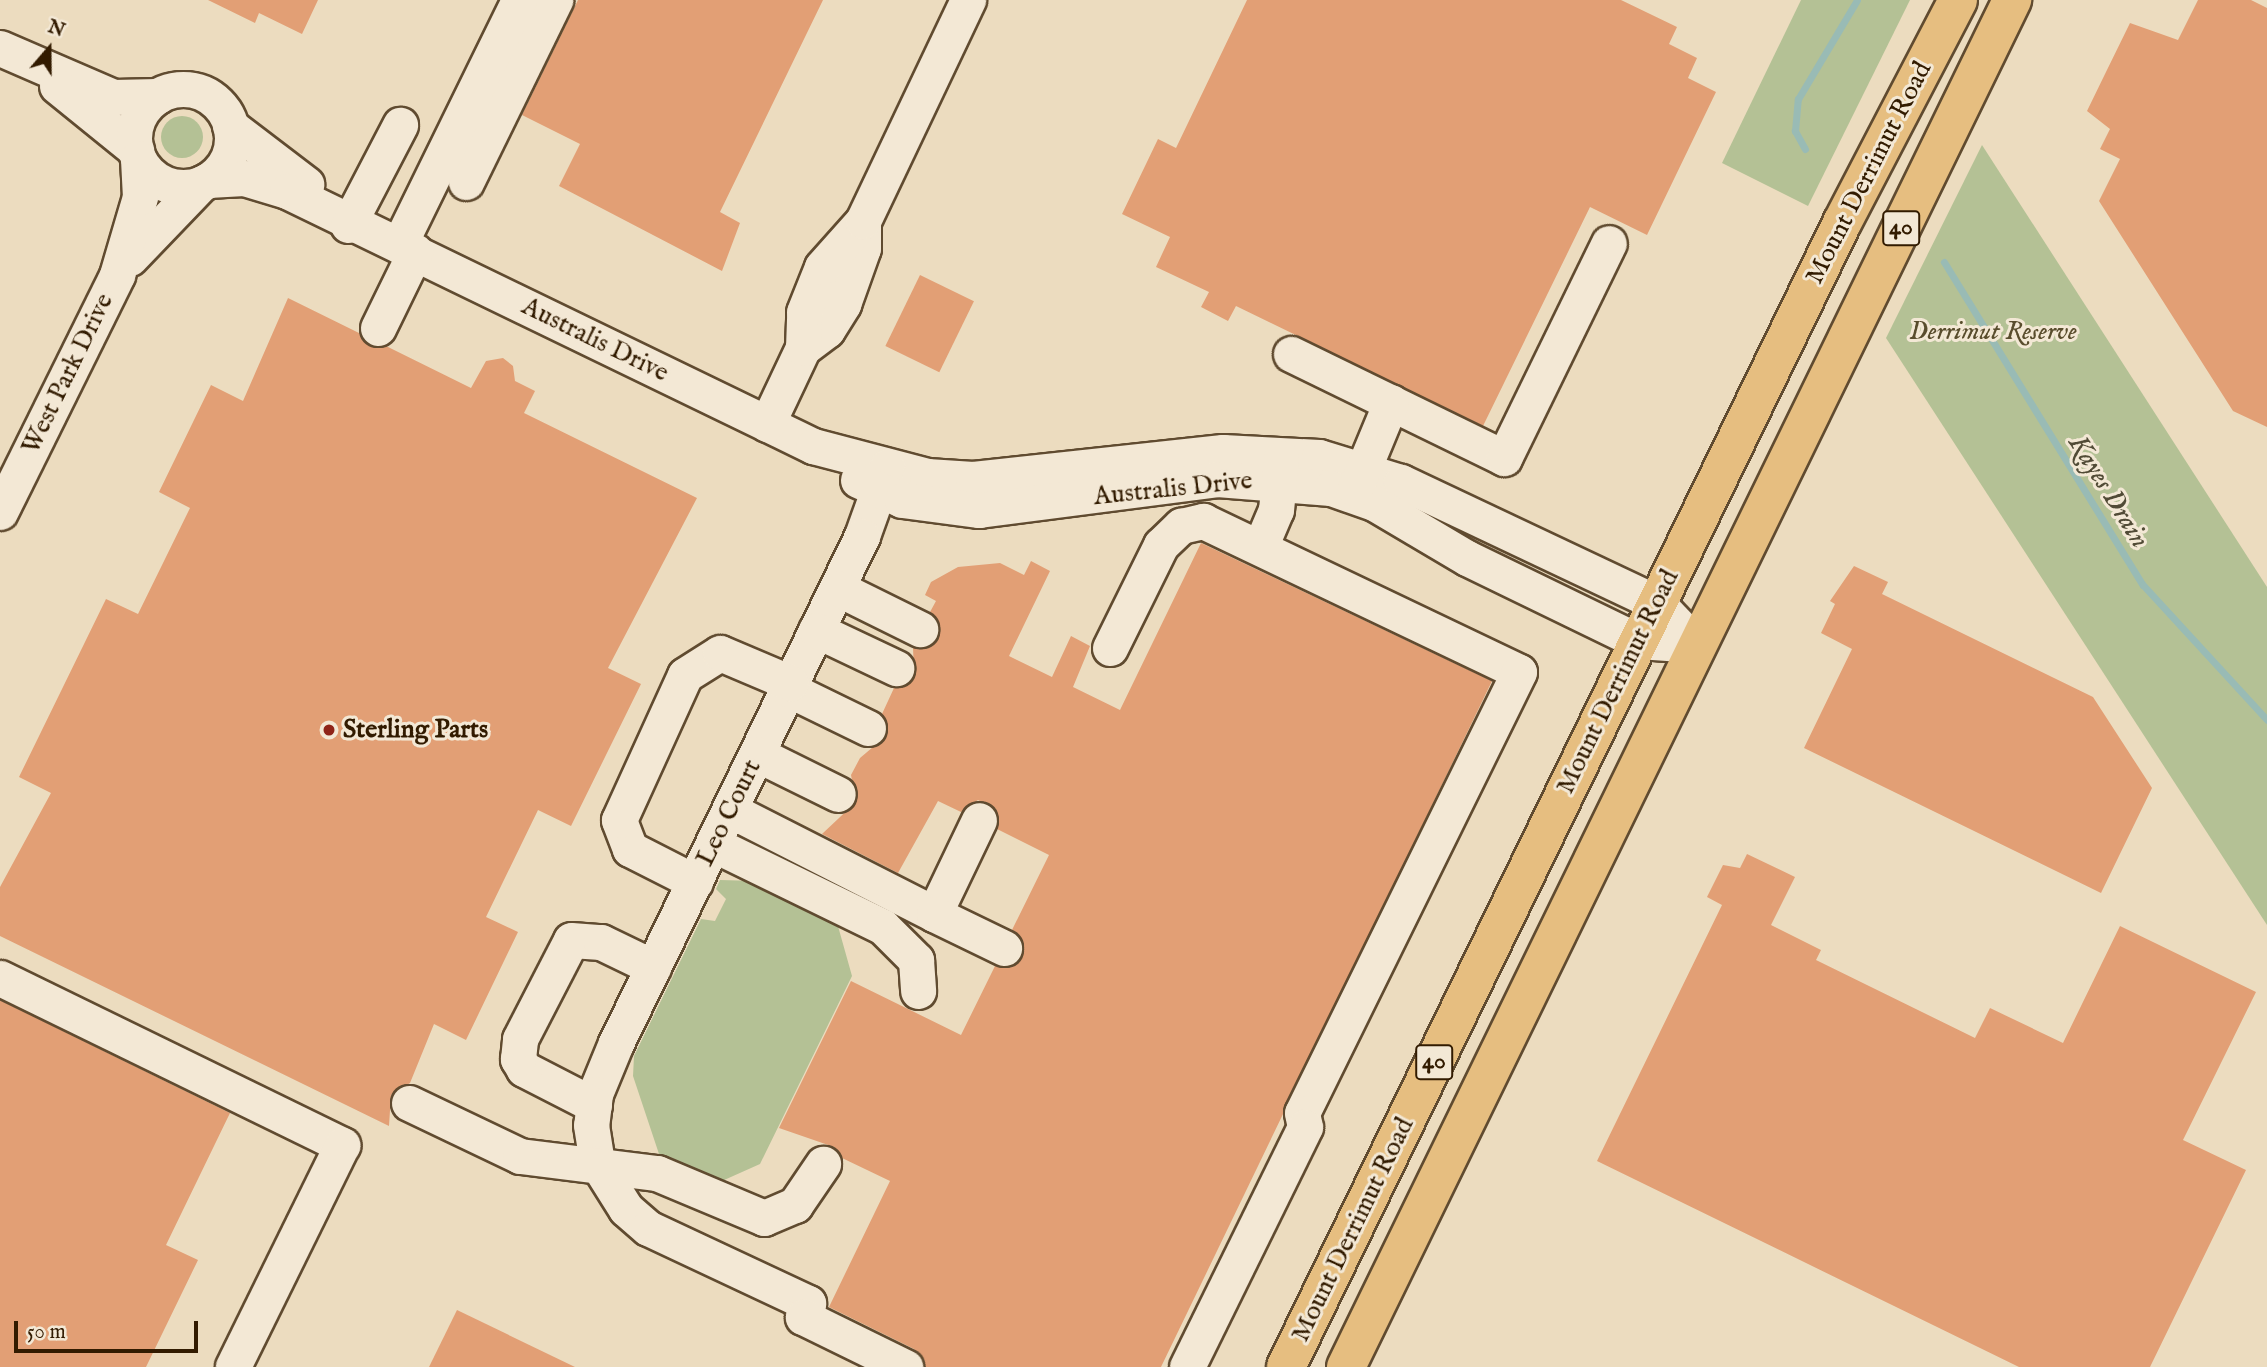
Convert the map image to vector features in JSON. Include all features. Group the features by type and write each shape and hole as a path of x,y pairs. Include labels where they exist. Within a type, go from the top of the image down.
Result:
{"main road":[{"name":"Mount Derrimut Road","path":"1286,1367 1638,641 1958,0"},
{"name":"Mount Derrimut Road","path":"1346,1367 2012,0"}],"street":[{"path":"379,234 519,0"},
{"path":"466,182 555,0"},
{"path":"767,424 803,348 804,312 822,267 863,221 968,0"},
{"path":"9,52 113,97 202,93 230,126 226,161 205,181 170,185 137,154 9,52"},
{"path":"137,154 138,119 158,96"},
{"path":"378,328 379,234 400,125"},
{"name":"Australis Drive","path":"230,126 281,169 379,234"},
{"name":"West Park Drive","path":"0,512 117,275 140,197 137,154"},
{"name":"Australis Drive","path":"205,181 244,178 273,186 379,234 883,478 973,479 1149,457 1280,466 1358,482 1657,603"},
{"name":"West Park Drive","path":"117,275 205,181"},
{"path":"1291,354 1504,458 1609,243"},
{"path":"1358,482 1391,402"},
{"path":"1261,545 1280,466"},
{"name":"Leo Court","path":"597,1163 594,1105 653,967 790,686 883,478"},
{"name":"Australis Drive","path":"1358,482 1638,641"},
{"path":"1110,648 1161,545 1181,526 1213,523 1519,672 1302,1113 1305,1127 1187,1367"},
{"path":"836,588 920,629"},
{"path":"1657,603 1697,645"},
{"path":"816,630 896,668"},
{"path":"1638,641 1697,645"},
{"path":"695,882 630,849 620,836 622,804 685,675 710,654 732,656 868,728"},
{"path":"757,754 838,794"},
{"path":"730,810 1004,948"},
{"path":"934,914 979,820"},
{"path":"713,844 883,927 916,960 918,991"},
{"path":"594,1105 524,1069 518,1059 520,1040 571,940 601,942 653,967"},
{"path":"0,978 342,1145 233,1367"},
{"path":"409,1103 520,1156 597,1163 657,1173 764,1218 795,1205 823,1164"},
{"path":"597,1163 626,1209 648,1228 808,1303 803,1317 905,1367"}],"green space":[{"path":"1801,0 1910,0 1808,206 1722,163"},
{"path":"182,116 197,122 203,137 197,152 182,158 167,152 161,137 167,122"},
{"name":"Derrimut Reserve","path":"1982,145 2267,587 2267,925 1886,338"},
{"path":"720,880 756,881 836,919 852,976 760,1164 713,1185 659,1154 633,1076 634,1056 701,919 715,921 726,899 716,889"}],"building":[{"path":"208,0 318,0 302,34 259,13 255,23"},
{"path":"578,0 823,0 720,212 740,223 722,271 559,186 580,144 522,115"},
{"path":"1247,0 1621,0 1677,27 1669,44 1697,58 1688,78 1716,92 1647,235 1590,207 1483,426 1236,306 1228,321 1201,307 1209,292 1156,267 1170,237 1122,214 1158,139 1176,148"},
{"path":"2198,0 2251,0 2267,8 2267,427 2233,411 2099,201 2120,159 2100,149 2110,129 2087,111 2130,23 2178,40"},
{"path":"920,275 974,301 939,372 885,346"},
{"name":"Sterling Parts","path":"288,298 359,333 369,346 386,346 471,388 486,361 503,358 513,366 515,381 535,391 524,413 697,498 608,668 641,684 571,826 538,810 486,917 518,932 466,1040 434,1024 410,1083 391,1095 389,1126 0,936 0,887 51,793 19,777 106,599 138,614 190,508 159,492 211,385 243,401"},
{"path":"1201,543 1492,681 1161,1367 925,1367 914,1349 829,1307 890,1181 842,1158 834,1147 779,1128 851,981 961,1035 995,966 1006,968 1022,957 1024,946 1012,930 1049,855 997,829 996,809 978,800 961,812 938,801 898,873 822,834 856,802 851,775 860,758 886,736 882,714 894,688 914,676 913,647 931,646 938,637 930,612 936,601 925,595 931,582 958,567 1000,563 1024,575 1031,561 1050,571 1009,656 1052,677 1071,636 1090,646 1073,687 1120,710"},
{"path":"1854,566 1888,582 1882,594 2093,697 2152,788 2101,893 1804,748 1852,649 1821,633 1835,604 1830,601"},
{"path":"1747,854 1795,877 1771,925 1821,950 1816,960 1975,1038 1990,1008 2063,1043 2120,926 2256,992 2183,1140 2246,1170 2150,1367 2019,1367 1597,1161 1722,905 1707,897 1723,865 1740,868"},
{"path":"0,1000 230,1113 166,1245 198,1260 146,1367 0,1367"},
{"path":"457,1310 575,1367 429,1367"}],"waterway":[{"name":"Kayes Drain","path":"1805,149 1795,131 1798,99 1857,0"},
{"name":"Kayes Drain","path":"1944,262 2143,585 2267,720"}],"place":[{"name":"Sterling Parts","path":"329,730"}]}
